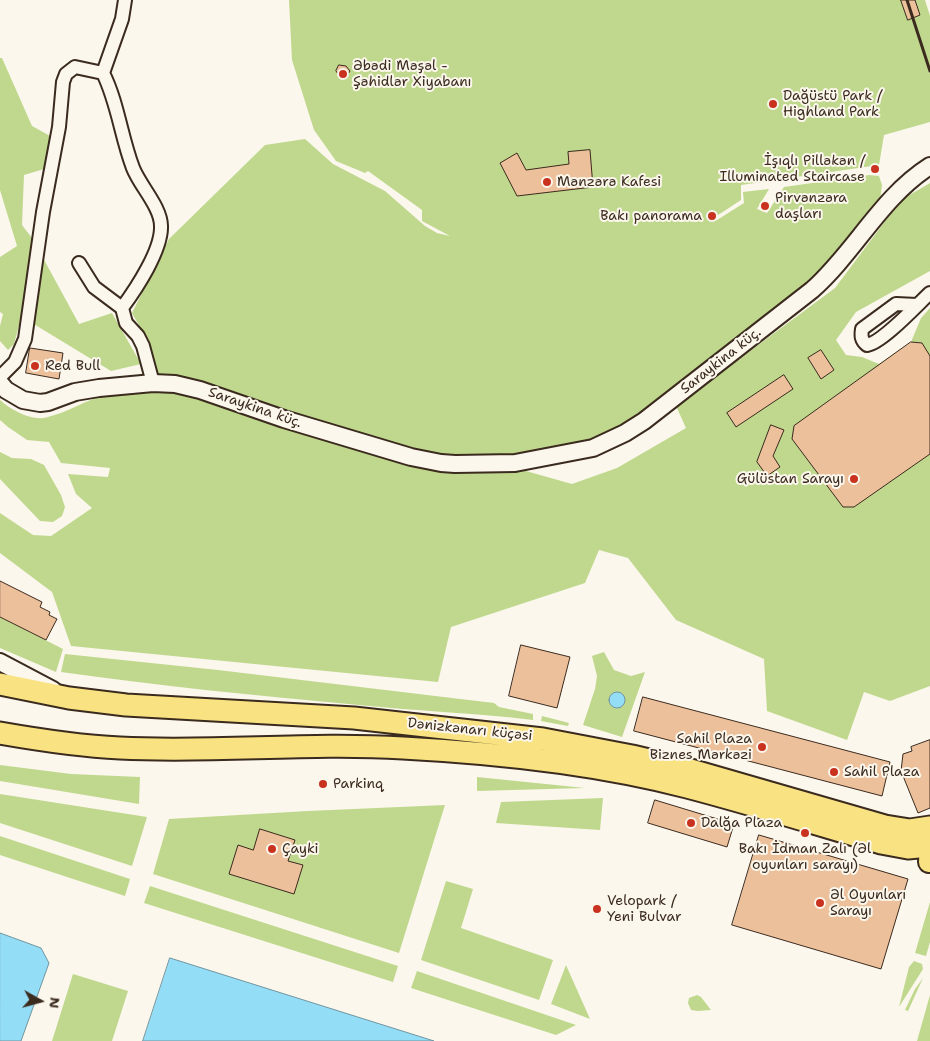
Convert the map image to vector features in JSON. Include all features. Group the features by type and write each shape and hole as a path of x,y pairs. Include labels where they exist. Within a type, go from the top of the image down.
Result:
{"highway":[{"name":"Dənizkənarı küçəsi","path":"0,684 69,698 126,705 354,718 543,739 632,756 691,770 886,826 910,830 930,827"},
{"name":"Dənizkənarı küçəsi","path":"0,733 40,740 122,748 362,746 441,750 539,760 586,766 686,786 881,843 927,849"}],"street":[{"path":"122,308 138,284 157,245 161,226 160,215 133,167 123,137 112,90 103,73 122,19 125,0"},
{"path":"0,376 15,362 25,339 43,212 58,127 63,82 66,74 75,68 103,73"},
{"name":"Saraykina küç.","path":"0,383 6,390 23,400 40,403 86,390 153,383 175,384 200,390 284,419 428,461 455,464 515,463 593,448 619,437 644,421 821,283 891,199 910,180 930,166"},
{"path":"79,263 94,287 122,308 126,323 138,336 143,346 153,383"},
{"path":"917,305 930,293"},
{"path":"0,662 69,698"}],"green space":[{"path":"289,0 925,0 930,16 930,122 884,135 879,165 741,185 741,200 709,221 717,220 744,203 743,192 769,189 757,209 767,213 784,187 869,175 879,176 882,185 880,200 813,280 637,416 603,437 502,456 437,455 154,375 145,336 132,313 169,239 265,145 305,139 333,164 385,191 425,226 437,233 450,236 422,221 422,210 368,171 365,173 336,161 314,130 292,60"},
{"path":"0,58 2,58 32,126 52,137 44,169 24,175 22,225 32,238 21,318 14,344 8,350 0,341 0,326 3,314 0,312 0,257 17,246 0,190"},
{"path":"930,183 930,271 856,312 836,340 846,355 862,357 879,364 911,342 921,318 930,308 930,686 890,701 864,692 847,740 767,711 764,659 676,620 628,558 599,550 585,583 451,627 438,682 71,646 52,592 0,553 0,513 33,535 51,536 92,508 76,494 68,474 108,477 110,468 61,463 49,442 27,440 0,420 0,400 22,414 42,418 114,393 142,391 178,393 351,447 433,468 478,472 526,471 572,484 617,468 686,428 676,406 835,288 901,200"},
{"path":"42,256 79,324 112,313 141,364 111,371 32,323"},
{"path":"0,452 12,458 31,459 44,465 61,495 65,507 62,516 53,522 40,521 0,479"},
{"path":"0,617 63,649 56,672 0,648"},
{"path":"604,652 614,670 631,676 645,672 622,737 583,725 595,689 597,676 592,656"},
{"path":"65,654 494,703 499,707 533,714 533,720 247,694 61,672"},
{"path":"542,716 569,723 568,726 541,721"},
{"path":"0,765 71,774 140,777 139,804 0,781"},
{"path":"477,777 585,788 477,791"},
{"path":"0,794 147,817 132,866 0,823"},
{"path":"603,798 600,830 496,823 501,802"},
{"path":"445,805 399,953 153,874 169,819"},
{"path":"0,836 130,879 125,896 0,855"},
{"path":"446,881 473,889 461,928 553,960 539,1000 421,960"},
{"path":"150,886 398,966 393,982 144,903"},
{"path":"930,902 930,942 926,956 915,953"},
{"path":"914,961 922,964 923,969 899,1007 909,967"},
{"path":"566,965 590,1019 551,1004"},
{"path":"417,971 576,1025 556,1035 411,988"},
{"path":"73,974 128,991 112,1041 52,1041"},
{"path":"923,978 908,1011 905,1010 915,989"},
{"path":"697,995 701,997 711,1010 691,1010 688,1003 689,998"},
{"path":"930,995 930,1041 917,1041"}],"water":[{"path":"614,692 620,692 625,697 623,706 614,708 609,703 609,697"},
{"path":"0,933 41,948 49,963 21,1041 0,1041"},
{"path":"170,958 434,1041 143,1041"}],"building":[{"path":"901,0 915,0 920,15 908,20"},
{"name":"Əbədi Məşəl - Şəhidlər Xiyabanı","path":"339,65 346,66 350,71 346,77 340,77 336,71"},
{"path":"590,150 593,187 517,196 500,163 517,153 526,170 569,164 568,152"},
{"name":"Gülüstan Sarayı","path":"911,342 922,343 930,356 930,454 854,507 843,507 792,439 794,426"},
{"path":"30,348 63,353 59,379 26,373"},
{"path":"821,350 834,370 821,379 808,358"},
{"path":"784,375 793,389 736,427 727,413"},
{"path":"771,425 784,430 773,456 780,467 767,476 757,462"},
{"path":"0,581 42,602 40,607 50,612 49,615 57,619 46,640 0,617"},
{"path":"521,645 570,657 557,708 509,696"},
{"name":"Sahil Plaza Biznes Mərkəzi","path":"643,697 890,762 882,796 634,731"},
{"path":"930,740 930,808 918,813 901,771 903,754 912,751 911,747"},
{"name":"Dalğa Plaza","path":"655,800 734,824 727,847 648,823"},
{"path":"260,829 295,840 288,861 303,865 294,894 229,874 238,845 253,850"},
{"name":"Əl Oyunları Sarayı","path":"759,835 908,879 881,969 732,925"}],"railway":[{"path":"907,0 930,71"}],"place":[{"name":"Əbədi Məşəl - Şəhidlər Xiyabanı","path":"343,74"},
{"name":"Dağüstü Park / Highland Park","path":"773,104"},
{"name":"İşıqlı Pilləkən / Illuminated Staircase","path":"875,169"},
{"name":"Mənzərə Kafesi","path":"547,182"},
{"name":"Pirvənzəra daşları","path":"765,206"},
{"name":"Bakı panorama","path":"712,216"},
{"name":"Red Bull","path":"35,366"},
{"name":"Gülüstan Sarayı","path":"854,479"},
{"name":"Sahil Plaza Biznes Mərkəzi","path":"762,747"},
{"name":"Sahil Plaza","path":"834,772"},
{"name":"Parkinq","path":"323,784"},
{"name":"Dalğa Plaza","path":"691,823"},
{"name":"Bakı İdman Zalı (Əl oyunları sarayı)","path":"805,833"},
{"name":"Çayki","path":"272,849"},
{"name":"Əl Oyunları Sarayı","path":"820,903"},
{"name":"Velopark / Yeni Bulvar","path":"597,909"}]}
